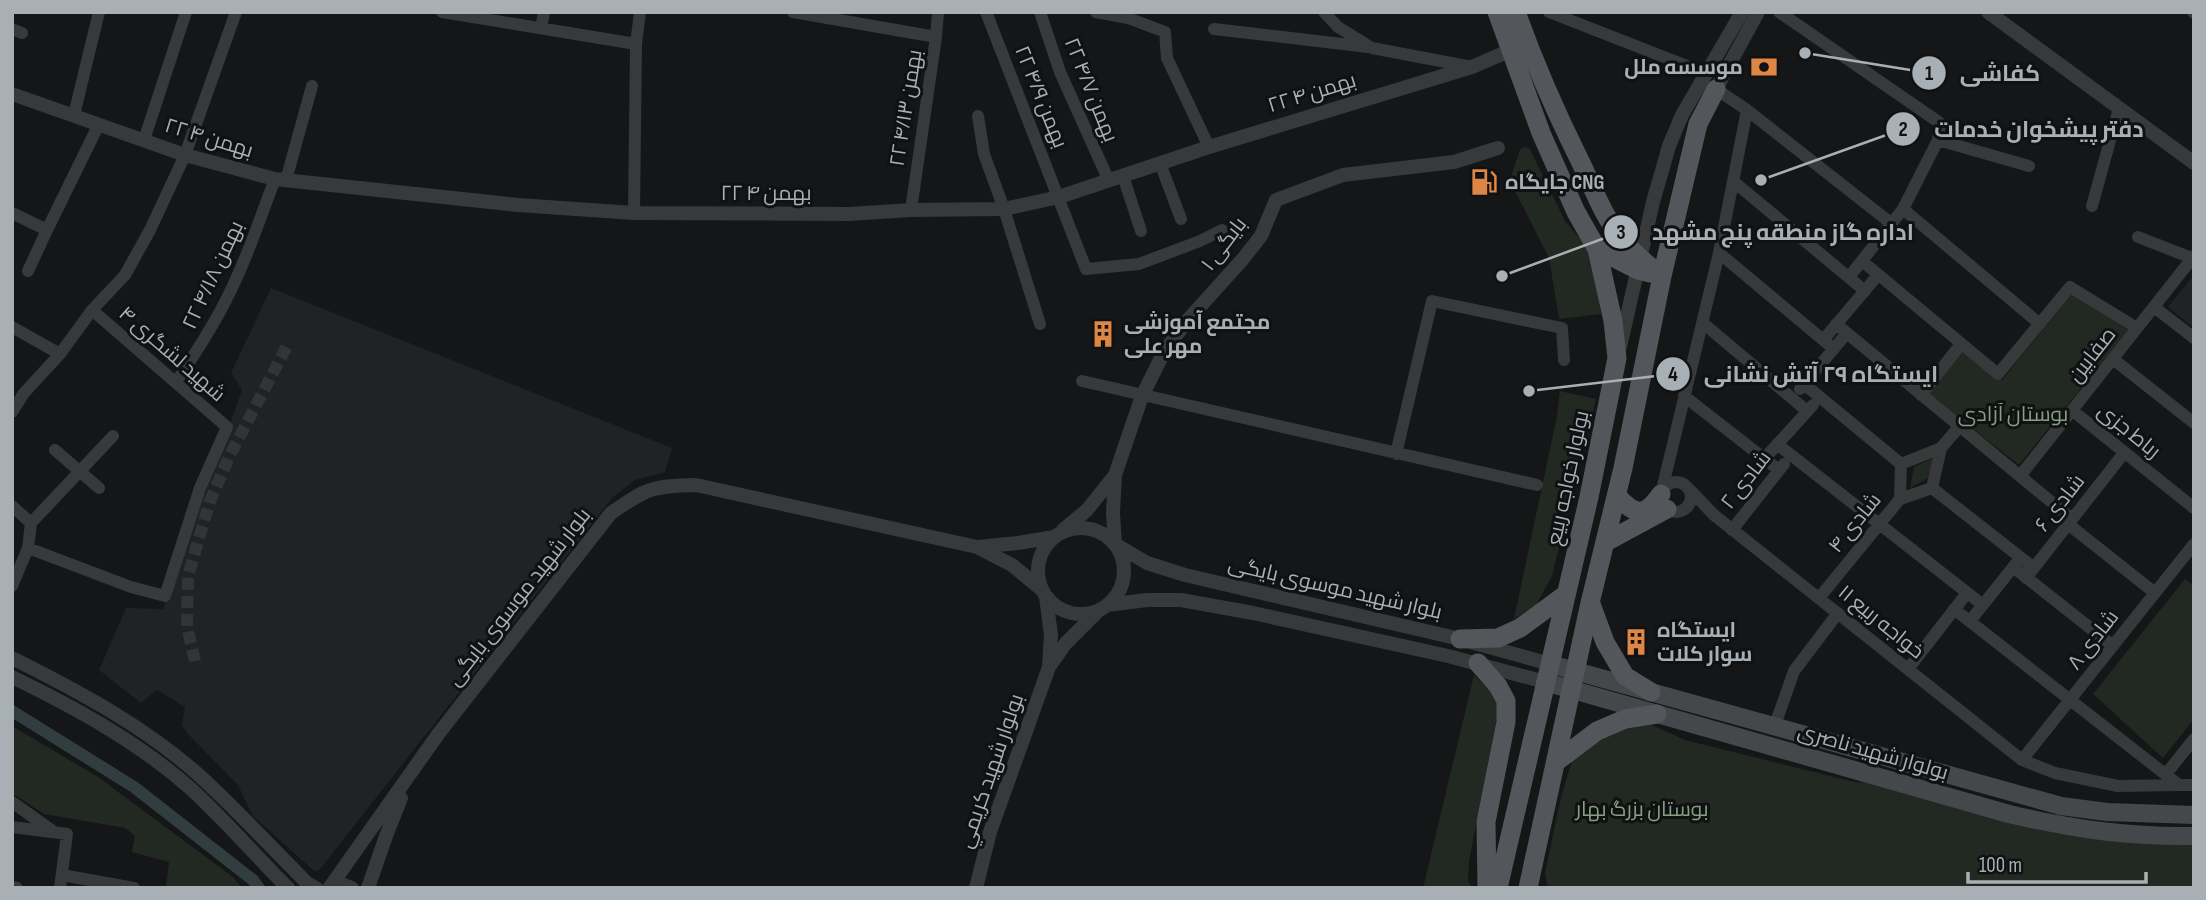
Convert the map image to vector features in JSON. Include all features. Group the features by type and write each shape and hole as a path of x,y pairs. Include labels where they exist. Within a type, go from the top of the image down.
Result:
{"main road":[{"path":"1497,12 1541,133 1576,212 1597,249 1613,321 1617,358"},
{"path":"1517,12 1528,46 1599,201 1639,264"},
{"path":"1623,468 1661,276 1711,81"},
{"path":"1597,249 1639,264 1661,276"},
{"name":"بولوار خواجه ربیع","path":"1498,888 1589,497 1617,358"},
{"name":"بولوار خواجه ربیع","path":"1528,888 1590,603 1623,468"},
{"path":"1617,496 1636,511 1671,504"},
{"path":"1606,542 1671,504"},
{"path":"1460,639 1498,638 1520,628 1565,595"},
{"path":"1590,603 1605,642 1625,676 1651,692"},
{"path":"1478,663 1498,686 1506,701 1506,722 1486,822 1487,888"},
{"name":"بولوار شهید ناصری","path":"1548,673 1657,714 2059,826 2106,834 2194,836"},
{"name":"بولوار شهید ناصری","path":"1574,681 1651,692 2061,806 2107,812 2194,815"},
{"path":"1556,762 1597,731 1625,719 1657,714"}],"street":[{"path":"74,115 99,12"},
{"path":"144,140 186,12"},
{"path":"12,412 24,393 60,354 92,310 125,275 150,230 185,155 236,12"},
{"path":"442,12 636,44"},
{"path":"541,28 544,12"},
{"path":"635,213 636,44 640,12"},
{"path":"793,12 936,37"},
{"name":"۲۲ بهمن ۴/۱۳","path":"911,210 938,12"},
{"name":"۲۲ بهمن ۴/۹","path":"986,12 1086,269 1139,264 1222,230"},
{"name":"۲۲ بهمن ۴/۷","path":"1040,12 1060,72 1109,181"},
{"path":"1096,12 1128,18 1165,32 1167,58 1209,147"},
{"path":"1324,12 1338,27 1372,47"},
{"name":"بولوار خواجه ربیع","path":"1623,468 1648,390 1711,81 1741,12"},
{"name":"بولوار خواجه ربیع","path":"1617,358 1669,146 1682,115 1711,81 1758,12"},
{"path":"1779,12 1940,123 1938,140 1903,209 1849,277"},
{"path":"1988,12 2194,163"},
{"path":"1553,13 1711,81 1892,223"},
{"path":"1214,29 1372,47 1472,66"},
{"name":"۲۲ بهمن ۴","path":"12,94 185,155 281,179 518,205 635,213 849,214 1004,209 1059,197 1209,147 1472,66 1509,51"},
{"name":"۲۲ بهمن ۴/۱۸","path":"176,382 224,304 248,252 281,179 312,86"},
{"path":"2092,206 2119,108"},
{"path":"1671,504 1670,456 1719,253 1747,110"},
{"path":"978,116 984,154 1040,324"},
{"path":"28,271 99,124"},
{"path":"1938,140 2029,166"},
{"name":"بایگی ۱","path":"1115,475 1142,396 1164,352 1186,322 1261,236 1276,200 1343,175 1454,162 1498,148"},
{"path":"1160,163 1181,219"},
{"path":"1123,176 1141,231"},
{"path":"1733,181 1865,291"},
{"path":"1903,209 2040,324"},
{"path":"12,213 47,230"},
{"path":"2138,237 2193,257"},
{"path":"1719,253 1834,349"},
{"name":"صفابین","path":"2020,476 2193,257"},
{"path":"1862,261 1998,374 2070,288 2137,328"},
{"path":"1824,339 1878,275"},
{"path":"1396,454 1432,301 1562,328 1564,359"},
{"path":"2154,307 2194,338"},
{"name":"شهید لشگری ۴","path":"28,548 131,587 164,596 200,488 227,427 92,310"},
{"path":"1703,323 1807,411"},
{"path":"1836,324 2020,476 2155,593"},
{"path":"12,327 60,354"},
{"path":"1793,398 1847,333"},
{"path":"1921,395 1961,344"},
{"path":"2113,359 2194,424"},
{"path":"1082,381 1537,485"},
{"path":"1804,384 1901,464"},
{"path":"1684,396 1779,470"},
{"path":"1764,459 1820,397"},
{"name":"رباط جزی","path":"2073,411 2194,508"},
{"path":"1959,426 1941,448 1931,488 2113,646"},
{"path":"12,586 28,548 31,523 113,436"},
{"path":"1777,444 1983,605"},
{"path":"1901,464 1941,448"},
{"path":"55,450 99,488"},
{"name":"شادی ۶","path":"2030,573 2124,453"},
{"name":"شادی ۲","path":"1732,530 1791,455"},
{"path":"1670,456 1690,500 1671,504"},
{"path":"1900,499 1901,464"},
{"path":"1058,534 1081,527 1091,529 1100,532 1115,544 1120,552 1124,571 1120,590 1103,607 1090,613 1070,613 1053,604 1044,593 1037,570 1042,551 1058,534 1087,510 1115,475"},
{"path":"1115,475 1115,544"},
{"path":"1671,504 1668,484 1684,486"},
{"name":"بلوار شهید موسوی بایگی","path":"330,888 439,733 611,513 642,491 663,486 696,485 977,547 1012,565 1044,593"},
{"name":"خواجه ربیع ۱۱","path":"1684,486 1732,530 2022,760 2055,773 2118,786 2179,785"},
{"name":"شادی ۴","path":"1819,598 1900,499 1931,488"},
{"path":"1671,504 1714,515"},
{"path":"12,506 31,523"},
{"name":"بلوار شهید موسوی بایگی","path":"977,547 1018,543 1058,534"},
{"name":"بلوار شهید موسوی بایگی","path":"1115,544 1147,563 1185,575 1460,639 1548,673"},
{"name":"شادی ۸","path":"2022,760 2155,593 2189,560 2194,544"},
{"path":"1970,621 2017,562"},
{"name":"بولوار شهيد كريمي","path":"1044,593 1051,635 1049,667"},
{"path":"1908,668 1967,593"},
{"name":"بلوار شهید موسوی بایگی","path":"1103,607 1147,600 1181,600 1253,612 1478,663 1548,673"},
{"name":"بولوار شهيد كريمي","path":"976,888 990,832 1049,667 1066,643 1103,607"},
{"path":"1954,609 2179,785 2194,785"},
{"path":"1775,725 1794,671 1838,613"},
{"path":"12,658 61,682 148,735 201,776 307,883 316,888"},
{"path":"12,677 51,696 140,750 190,788 288,888"},
{"path":"2166,774 2194,739"},
{"name":"بلوار شهید موسوی بایگی","path":"368,888 410,777"},
{"path":"12,802 61,833"},
{"path":"12,827 61,833"},
{"path":"61,833 61,881 134,888"},
{"path":"330,888 344,885 352,888"}],"shaded area":[{"path":"2194,275 2194,328 2168,307"},
{"path":"271,288 672,448 665,472 635,480 613,497 315,872 252,815 238,785 188,734 182,725 185,707 157,690 141,703 99,670 126,608 163,609 242,390 231,373"}],"green space":[{"path":"1520,149 1530,149 1565,221 1592,253 1601,314 1559,319 1549,258 1514,189 1511,177"},
{"name":"بوستان آزادی","path":"2072,294 2128,330 2019,465 1929,394 1963,350 2002,380"},
{"path":"1560,391 1596,399 1552,576 1536,605 1514,619 1557,416"},
{"path":"1933,458 1928,478 1910,488 1914,467"},
{"path":"2185,579 2194,586 2194,719 2163,758 2093,694"},
{"path":"1474,675 1489,690 1499,708 1469,861 1468,880 1472,888 1423,888"},
{"name":"بوستان بزرگ بهار","path":"1642,723 1685,740 1854,782 1876,783 2056,833 2143,844 2194,841 2194,888 1548,888 1545,873 1564,786 1575,755 1581,747 1595,739"},
{"path":"12,726 98,777 233,877 242,888 166,888 169,862 132,852 135,836 125,828 44,814 12,793"}],"waterway":[{"path":"12,711 134,787 253,880 259,888"}],"tunnel":[{"path":"195,661 187,626 188,576 210,501 229,457 288,344"}],"place":[{"name":"کفاشی","path":"1805,53"},
{"name":"موسسه ملل","path":"1764,67"},
{"name":"دفتر پیشخوان خدمات","path":"1761,180"},
{"name":"جایگاه CNG","path":"1484,182"},
{"name":"اداره گاز منطقه پنج مشهد","path":"1502,276"},
{"name":"مجتمع آموزشی مهر علی","path":"1103,334"},
{"name":"ایستگاه ۲۹ آتش نشانی","path":"1529,391"},
{"name":"ایستگاه سوار کلات","path":"1636,642"}]}
